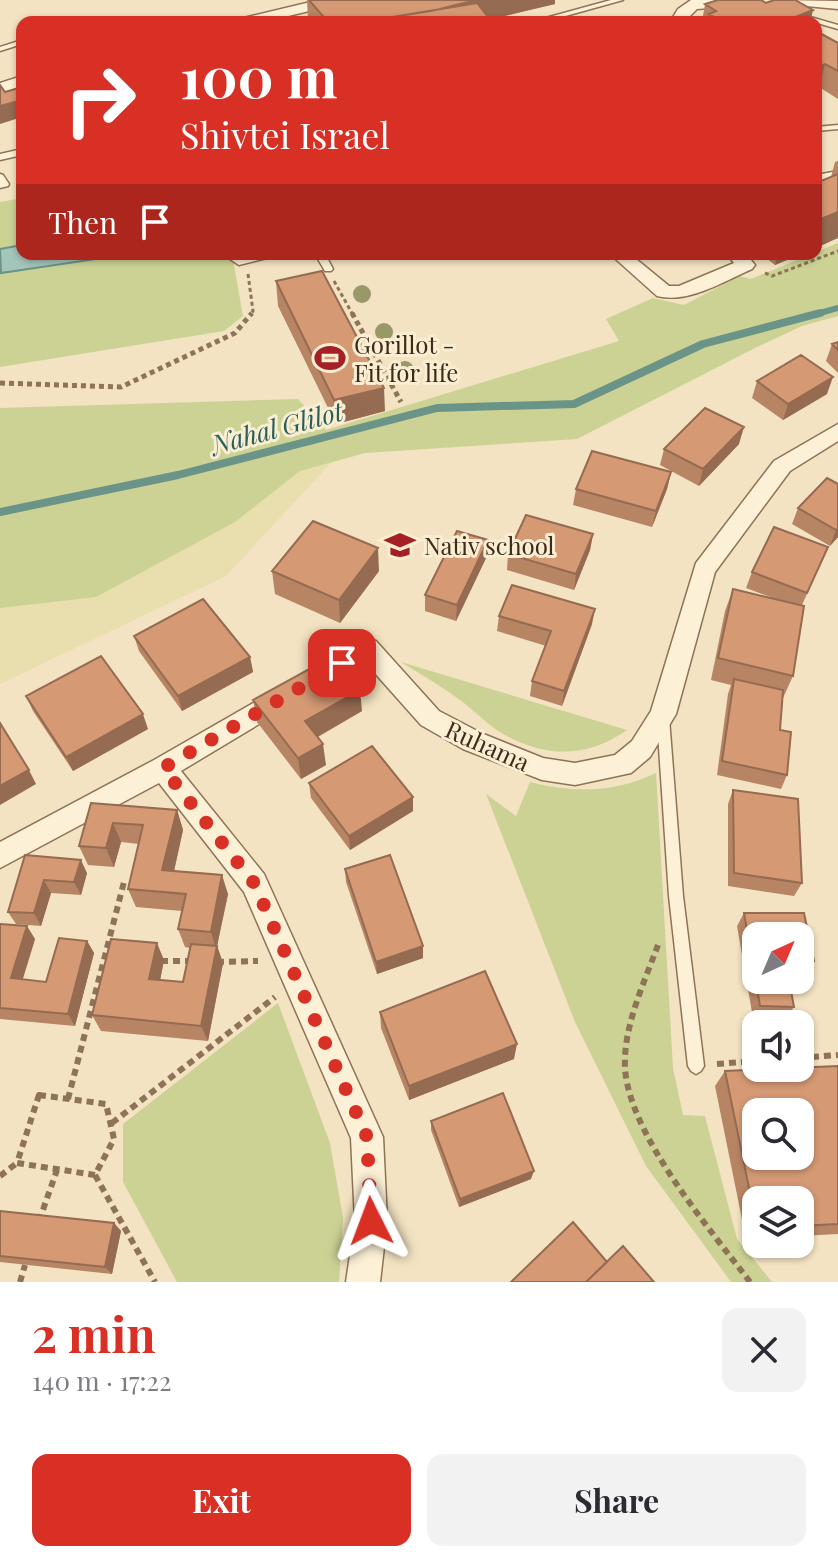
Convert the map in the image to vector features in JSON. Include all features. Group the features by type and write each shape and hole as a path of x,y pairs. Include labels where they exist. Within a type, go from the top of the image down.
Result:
{"street":[{"path":"270,16 338,0"},
{"path":"696,2 784,0 838,5"},
{"path":"626,260 664,292 682,292 741,260"},
{"name":"Ruhama","path":"163,768 367,648 430,718 472,741 542,769 575,774 622,765 641,749 663,714 704,569 782,466 838,431"},
{"path":"0,856 163,768 254,883 367,1137 371,1221 363,1282"}],"lane":[{"path":"558,16 619,0"},
{"path":"0,177 5,184 0,185"},
{"path":"323,260 328,269"},
{"name":"Ruhama","path":"663,714 676,896 696,1066"}],"path":[{"path":"0,383 121,387 235,333 253,311 248,260"},
{"path":"741,260 772,276 814,260"},
{"path":"328,269 401,402"},
{"path":"68,1099 124,882"},
{"path":"659,941 632,1016 625,1068 628,1095 669,1168 750,1282"},
{"path":"210,962 256,962 282,947"},
{"path":"104,961 119,961"},
{"path":"149,961 195,962"},
{"path":"112,1124 297,979"},
{"path":"814,1057 838,1055"},
{"path":"696,1066 742,1062"},
{"path":"0,1176 17,1163 39,1095 106,1104 114,1139 95,1175"},
{"path":"17,1163 95,1175"},
{"path":"38,1222 57,1170"},
{"path":"95,1175 155,1282"},
{"path":"20,1282 25,1265"}],"shaded area":[{"path":"340,453 226,576 0,684 0,456"}],"green space":[{"path":"16,199 16,260 233,260 243,316 224,331 0,367 0,202"},
{"path":"838,243 838,316 802,326 757,347 577,439 365,453 300,471 235,522 96,597 0,608 0,408 298,399 326,430 619,341 606,319 653,298 684,305 739,276 751,279 797,260 822,260 822,250"},
{"path":"401,662 627,730 597,746 582,750 566,752 535,747 498,731 456,697"},
{"path":"656,773 673,1068 683,1115 705,1116 737,1239 742,1245 742,1258 752,1258 772,1282 731,1282 646,1166 575,1022 486,794 516,816 530,782 594,789 640,780"},
{"path":"278,1003 330,1143 343,1218 339,1282 177,1282 123,1182 123,1124"}],"water":[{"path":"16,246 16,260 89,260 1,273 0,249"}],"building":[{"path":"309,0 476,0 399,16 323,16"},
{"path":"718,0 761,0 766,3 795,0 813,10 798,16 712,16 709,14 716,11 705,4"},
{"path":"477,3 487,16 398,16"},
{"path":"822,34 838,43 838,71 822,65"},
{"path":"0,85 5,92 16,89 16,102 0,106"},
{"path":"838,174 838,212 822,219 822,181"},
{"name":"Gorillot - Fit for life","path":"322,271 384,388 334,400 276,281"},
{"path":"801,355 833,377 788,404 757,381"},
{"path":"705,408 744,427 703,469 664,449"},
{"path":"592,451 671,472 656,511 576,489"},
{"path":"827,478 838,484 836,530 798,508"},
{"path":"526,515 593,534 576,574 508,554"},
{"path":"313,521 378,548 339,600 272,571"},
{"path":"774,527 828,547 807,593 752,572"},
{"path":"457,531 488,540 457,605 425,595"},
{"path":"512,585 595,609 564,691 532,681 551,631 499,616"},
{"path":"733,589 804,606 793,676 718,658"},
{"path":"203,599 250,657 178,696 134,636"},
{"path":"101,656 143,714 66,757 26,696"},
{"path":"333,656 360,690 305,721 323,744 298,758 253,700"},
{"path":"734,679 783,690 780,730 791,732 787,775 722,761"},
{"path":"0,723 29,770 0,786"},
{"path":"372,746 413,797 349,836 309,783"},
{"path":"733,790 798,799 802,883 734,873"},
{"path":"91,803 177,810 162,870 222,875 211,932 178,929 186,894 128,889 143,825 113,823 106,848 79,846"},
{"path":"25,855 81,860 74,882 44,880 34,913 8,912"},
{"path":"390,855 423,946 376,962 345,869"},
{"path":"744,913 804,913 806,922 746,922"},
{"path":"0,924 27,926 11,978 46,982 59,938 87,941 68,1014 0,1008"},
{"path":"111,939 157,943 149,979 183,982 191,944 217,946 201,1026 92,1015"},
{"path":"485,971 517,1044 409,1086 380,1012"},
{"path":"758,994 792,994 794,1007 760,1006"},
{"path":"838,1066 838,1224 814,1225 814,1186 749,1186 745,1170 814,1170 814,1098 742,1098 742,1154 725,1071 742,1070 742,1082 814,1082 814,1067"},
{"path":"503,1093 534,1171 460,1199 431,1121"},
{"path":"0,1211 114,1223 105,1267 0,1256"},
{"path":"573,1222 607,1262 586,1282 511,1282"},
{"path":"623,1246 654,1282 586,1282"}],"waterway":[{"name":"Nahal Glilot","path":"813,315 838,308"},
{"name":"Nahal Glilot","path":"0,512 178,475 437,408 574,404 703,344 820,313"}],"place":[{"name":"Gorillot - Fit for life","path":"330,358"},
{"name":"Nativ school","path":"400,545"}],"route":[{"path":"342,663 163,768 254,883 367,1137 371,1221"}]}
